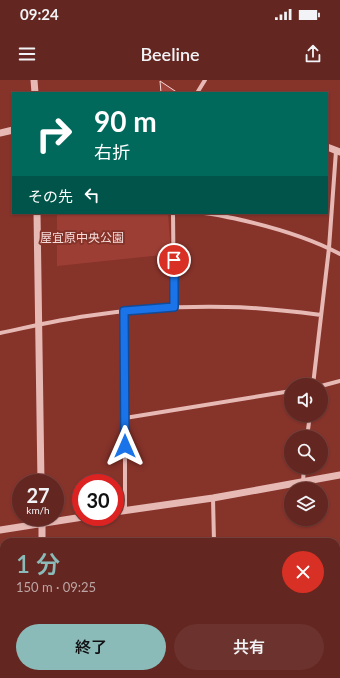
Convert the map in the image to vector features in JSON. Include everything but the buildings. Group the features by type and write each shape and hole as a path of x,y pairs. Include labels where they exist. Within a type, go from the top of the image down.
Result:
{"street":[{"path":"34,80 35,92"},
{"path":"198,92 205,80"},
{"path":"0,133 12,130"},
{"path":"314,378 329,248 338,151 328,147"},
{"path":"37,214 41,474"},
{"path":"173,214 174,307"},
{"path":"209,214 256,223 291,233 340,254"},
{"path":"0,333 85,316 174,307 228,306 321,315"},
{"path":"124,311 126,511 284,485"},
{"path":"328,384 340,381"},
{"path":"125,418 284,393"},
{"path":"303,474 302,482 340,475"},
{"path":"213,498 214,538"},
{"path":"0,530 17,526"},
{"path":"42,526 42,538"}],"green space":[{"name":"屋宜原中央公園","path":"57,214 168,214 171,254 57,266"}],"route":[{"path":"125,446 124,311 174,307 174,260"}]}
